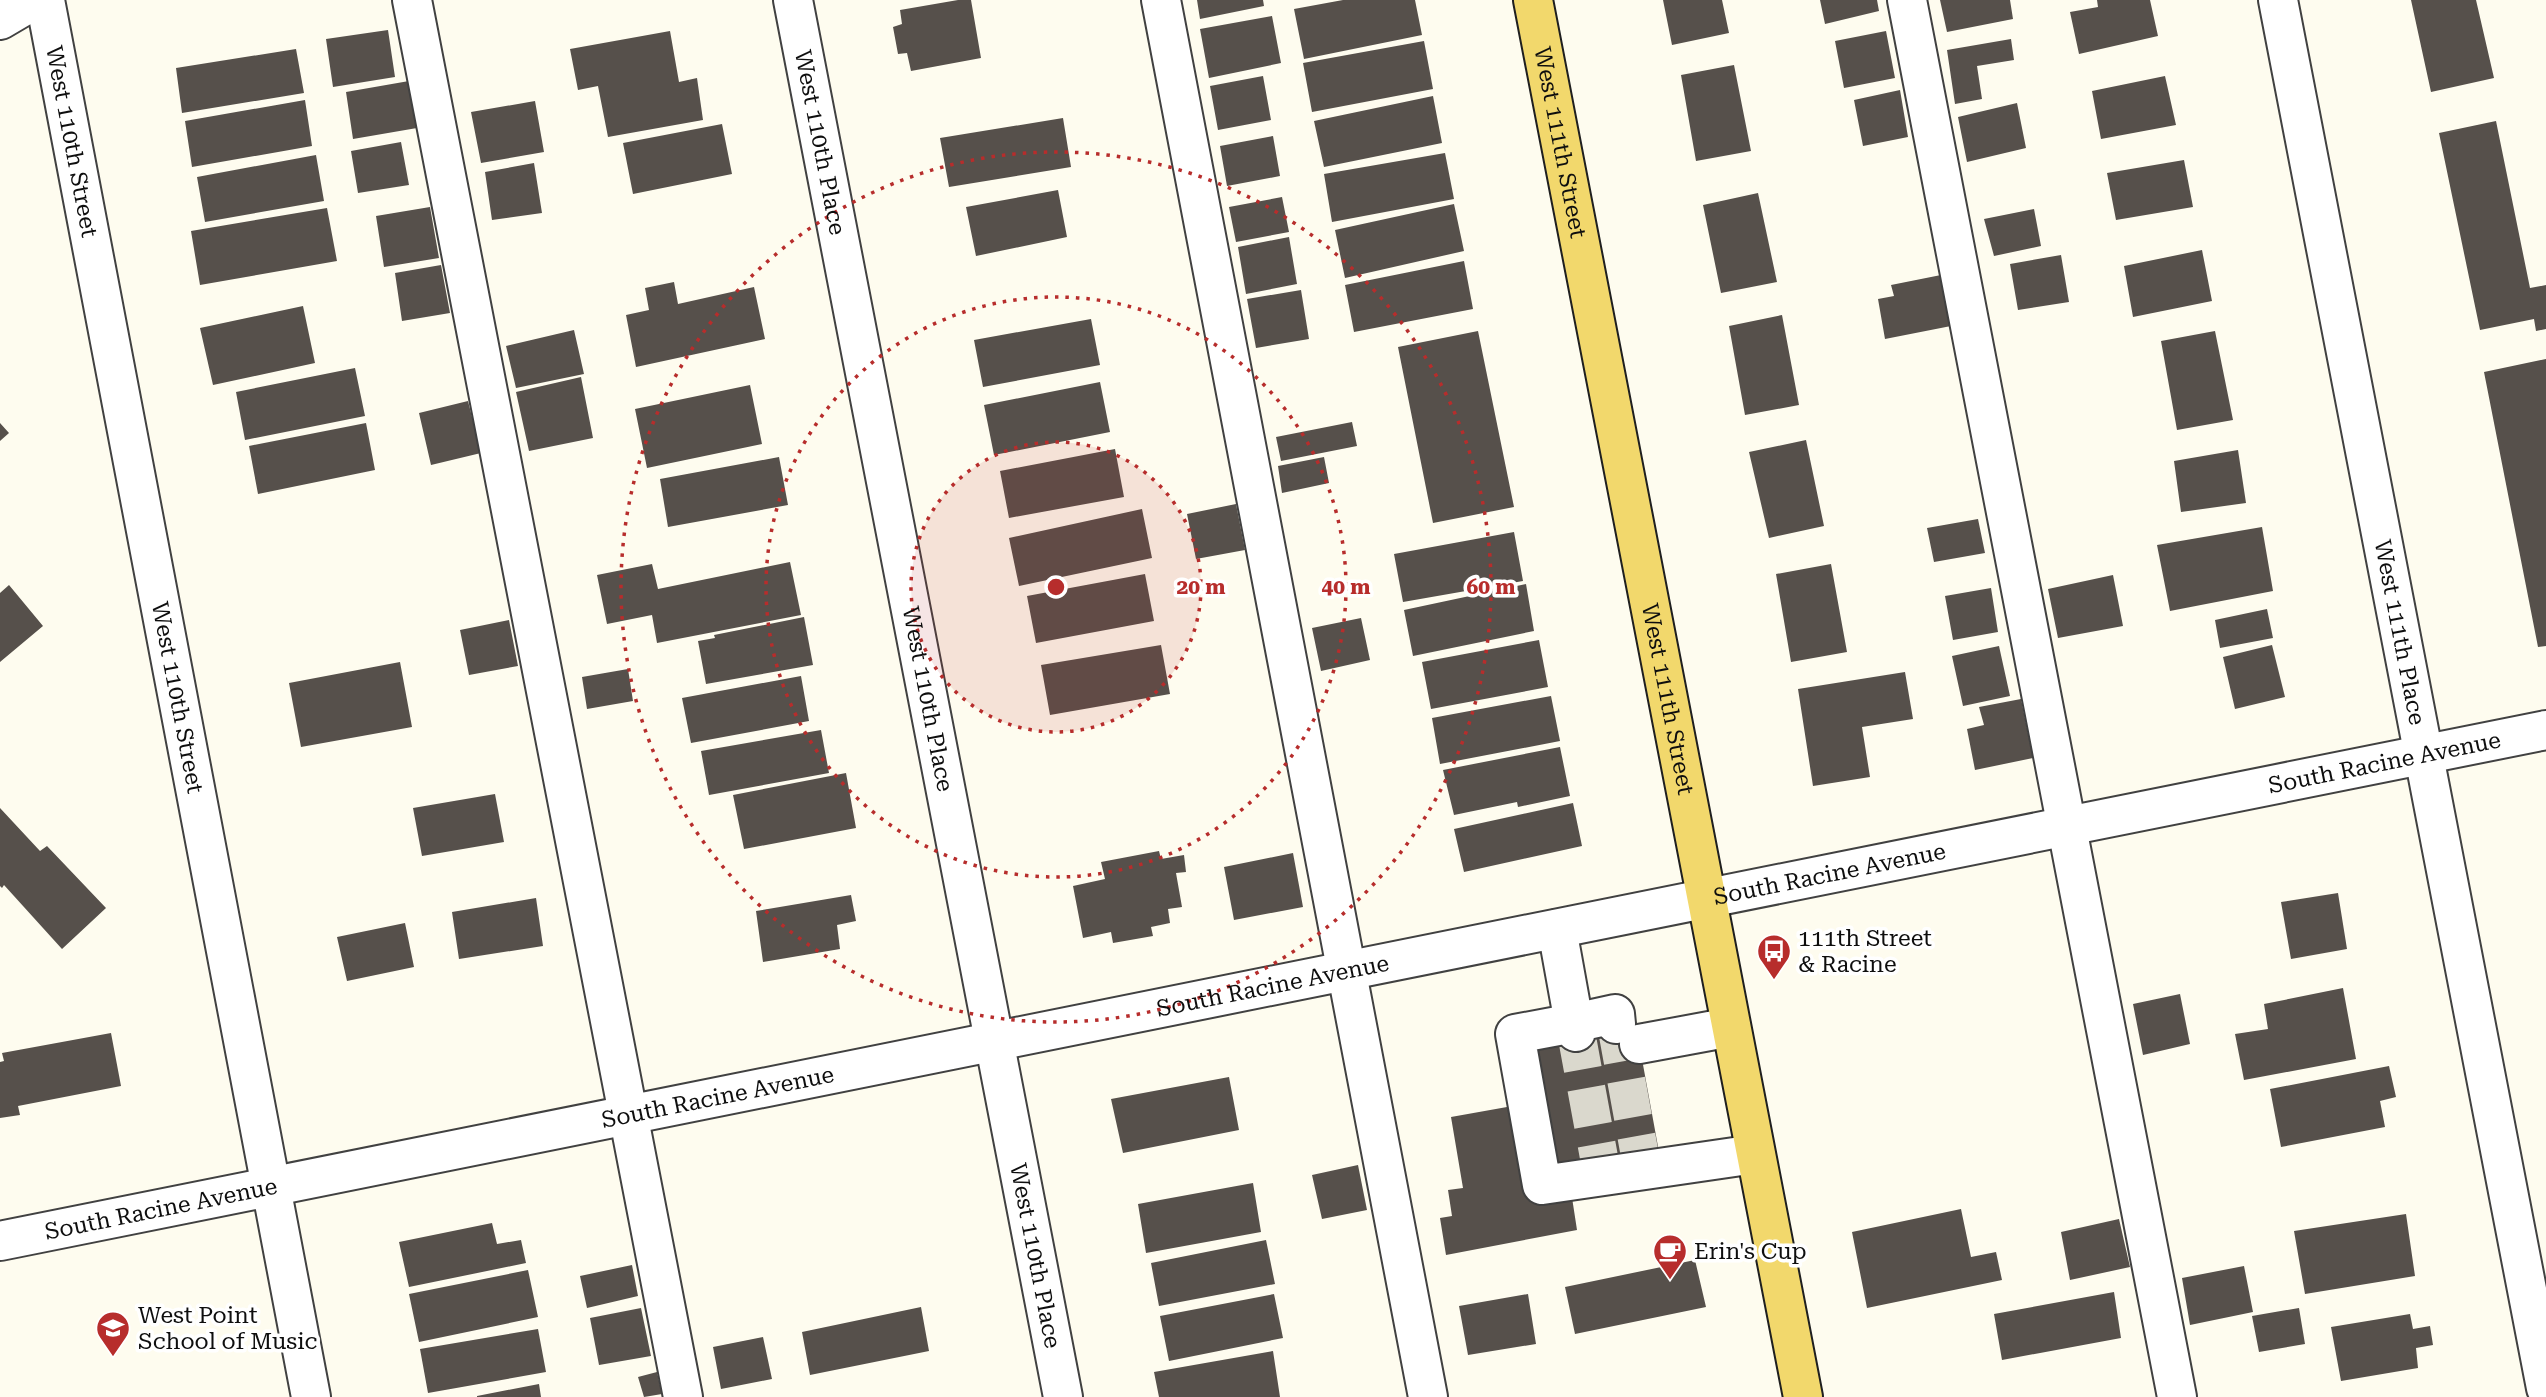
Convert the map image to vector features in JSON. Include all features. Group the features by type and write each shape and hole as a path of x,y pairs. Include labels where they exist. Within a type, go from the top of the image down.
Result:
{"main road":[{"name":"West 111th Street","path":"1533,0 1803,1397"}],"street":[{"path":"0,20 34,0"},
{"name":"West 110th Street","path":"45,0 311,1397"},
{"path":"412,0 683,1397"},
{"name":"West 110th Place","path":"793,0 1063,1397"},
{"path":"1161,0 1429,1397"},
{"path":"1907,0 2177,1397"},
{"name":"West 111th Place","path":"2278,0 2546,1388"},
{"name":"South Racine Avenue","path":"0,1241 2546,730"},
{"path":"1557,929 1575,1027"},
{"path":"1731,1027 1628,1034 1615,1014 1575,1027 1515,1034 1542,1185 1642,1163 1755,1154"}],"building":[{"path":"971,0 981,58 911,71 907,53 898,54 893,27 902,24 900,10"},
{"path":"1197,0 1263,0 1264,6 1200,19"},
{"path":"1343,0 1415,0 1422,35 1304,59 1294,9"},
{"path":"1663,0 1722,0 1729,33 1672,45"},
{"path":"1820,0 1877,0 1879,11 1825,24"},
{"path":"1940,0 2010,0 2013,19 1947,32"},
{"path":"2097,0 2150,0 2158,36 2079,54 2070,12 2098,7"},
{"path":"2411,0 2476,0 2494,78 2431,92"},
{"path":"1272,16 1281,63 1209,78 1200,29"},
{"path":"388,30 395,77 333,87 326,39"},
{"path":"670,31 679,82 697,78 703,120 608,137 598,86 578,90 570,49"},
{"path":"1886,31 1895,78 1844,88 1835,41"},
{"path":"2011,39 2014,60 1977,66 1982,99 1955,104 1947,50"},
{"path":"1424,41 1433,89 1312,112 1303,63"},
{"path":"296,49 304,93 182,113 176,68"},
{"path":"1734,65 1751,151 1696,161 1681,75"},
{"path":"1263,76 1271,120 1218,130 1210,86"},
{"path":"2165,76 2176,125 2101,139 2092,91"},
{"path":"409,81 417,128 353,139 346,92"},
{"path":"1900,90 1908,137 1863,146 1854,100"},
{"path":"1433,96 1442,143 1324,167 1314,121"},
{"path":"305,100 312,146 192,167 185,121"},
{"path":"535,101 544,152 481,163 471,112"},
{"path":"2017,103 2026,148 1967,162 1958,117"},
{"path":"1063,118 1071,167 949,187 940,138"},
{"path":"2496,121 2530,288 2546,285 2546,329 2536,331 2534,319 2480,330 2439,133"},
{"path":"722,124 732,174 633,194 623,143"},
{"path":"1273,136 1280,176 1227,186 1220,146"},
{"path":"401,142 409,185 358,193 351,151"},
{"path":"1445,153 1454,199 1332,222 1324,174"},
{"path":"316,155 324,201 205,222 197,177"},
{"path":"2184,160 2193,207 2116,220 2107,173"},
{"path":"534,163 542,213 492,220 485,172"},
{"path":"1058,190 1067,237 976,256 966,207"},
{"path":"1758,193 1777,282 1721,293 1703,205"},
{"path":"1282,197 1289,232 1236,242 1229,207"},
{"path":"1454,204 1464,251 1345,278 1335,230"},
{"path":"430,207 439,258 384,267 376,216"},
{"path":"327,208 337,261 200,285 191,231"},
{"path":"2034,209 2041,246 1994,256 1984,219"},
{"path":"1289,237 1297,284 1246,294 1238,247"},
{"path":"2202,250 2212,301 2133,317 2124,266"},
{"path":"2061,255 2069,302 2018,310 2010,264"},
{"path":"1464,261 1473,309 1354,332 1345,285"},
{"path":"441,265 450,313 402,321 395,273"},
{"path":"1941,275 1951,326 1885,339 1878,299 1894,296 1891,285"},
{"path":"674,282 678,304 754,287 765,339 636,367 626,315 649,310 645,288"},
{"path":"1301,290 1309,339 1256,348 1247,299"},
{"path":"303,306 315,363 213,385 200,328"},
{"path":"1782,315 1799,405 1745,415 1729,326"},
{"path":"1091,319 1100,365 983,387 974,340"},
{"path":"574,330 584,374 516,388 506,346"},
{"path":"1478,331 1514,507 1433,523 1398,347"},
{"path":"2215,331 2233,420 2177,430 2161,341"},
{"path":"2546,359 2546,646 2538,647 2484,372"},
{"path":"355,368 365,416 245,440 236,392"},
{"path":"581,377 593,438 529,451 516,392"},
{"path":"1100,382 1110,432 994,455 984,405"},
{"path":"750,385 762,444 647,468 635,409"},
{"path":"468,401 481,453 431,465 419,413"},
{"path":"1352,422 1357,446 1281,461 1276,437"},
{"path":"0,423 9,433 0,441"},
{"path":"366,423 375,470 258,494 249,446"},
{"path":"1806,440 1824,526 1769,538 1749,452"},
{"path":"1115,449 1124,497 1009,518 1000,471"},
{"path":"2238,450 2246,503 2181,512 2174,461"},
{"path":"779,457 788,505 668,527 660,479"},
{"path":"1324,457 1329,483 1282,493 1278,466"},
{"path":"1236,504 1245,550 1196,559 1187,514"},
{"path":"1142,509 1152,558 1019,586 1009,538"},
{"path":"1978,519 1985,553 1934,562 1927,528"},
{"path":"2262,527 2273,591 2170,611 2157,545"},
{"path":"1514,532 1523,581 1403,602 1394,554"},
{"path":"790,562 801,615 657,643 652,615 607,624 597,575 652,564 658,589"},
{"path":"1831,564 1847,652 1791,662 1776,574"},
{"path":"1145,574 1154,621 1036,643 1027,596"},
{"path":"2113,575 2123,626 2058,638 2048,589"},
{"path":"1526,584 1534,631 1413,656 1404,610"},
{"path":"9,585 43,626 0,662 0,593"},
{"path":"1991,588 1998,632 1953,640 1945,596"},
{"path":"2267,609 2273,638 2220,648 2215,620"},
{"path":"804,617 813,665 706,684 698,641 715,638 714,635"},
{"path":"1361,618 1370,660 1321,671 1312,628"},
{"path":"509,620 518,666 469,675 460,630"},
{"path":"1539,640 1548,687 1431,709 1422,662"},
{"path":"1161,645 1170,694 1050,715 1041,665"},
{"path":"2272,645 2285,697 2235,709 2223,657"},
{"path":"1999,646 2010,696 1963,706 1952,656"},
{"path":"400,662 412,727 301,747 289,683"},
{"path":"628,669 633,701 587,709 582,677"},
{"path":"1905,672 1913,719 1862,727 1870,777 1813,786 1798,689"},
{"path":"801,676 809,721 691,743 682,698"},
{"path":"1551,696 1560,741 1440,764 1432,718"},
{"path":"2021,699 2033,758 1975,770 1967,729 1984,725 1979,707"},
{"path":"821,730 829,773 709,795 701,751"},
{"path":"1560,747 1570,796 1518,807 1517,802 1454,815 1443,770"},
{"path":"846,773 856,828 744,849 733,795"},
{"path":"495,794 504,842 422,856 413,808"},
{"path":"1573,803 1582,846 1464,872 1454,829"},
{"path":"0,808 40,851 47,846 106,908 62,949 4,885 2,888 0,886"},
{"path":"1159,851 1161,859 1184,855 1186,872 1176,873 1182,907 1168,909 1170,923 1151,927 1153,936 1113,943 1111,932 1083,938 1073,886 1105,879 1101,862"},
{"path":"1293,853 1303,907 1234,920 1224,867"},
{"path":"2338,893 2347,949 2291,959 2281,902"},
{"path":"851,895 856,921 837,925 840,949 763,962 756,911"},
{"path":"536,898 543,946 459,959 452,912"},
{"path":"405,923 414,967 347,981 337,937"},
{"path":"2343,988 2356,1059 2244,1080 2235,1034 2268,1029 2264,1004"},
{"path":"2180,994 2190,1044 2143,1055 2133,1004"},
{"path":"1635,1021 1659,1152 1551,1173 1526,1041"},
{"path":"111,1033 121,1086 18,1106 20,1115 0,1118 0,1062 4,1061 2,1053"},
{"path":"2389,1066 2396,1097 2380,1101 2385,1127 2281,1147 2270,1089"},
{"path":"1229,1077 1239,1130 1123,1153 1111,1099"},
{"path":"1507,1107 1514,1113 1529,1199 1571,1191 1577,1230 1446,1255 1440,1218 1452,1216 1448,1190 1463,1188 1451,1117"},
{"path":"1358,1165 1367,1210 1322,1219 1312,1175"},
{"path":"1253,1183 1261,1232 1146,1253 1138,1204"},
{"path":"1961,1209 1971,1257 1996,1252 2002,1280 1867,1308 1852,1232"},
{"path":"2406,1214 2415,1276 2305,1294 2294,1231"},
{"path":"2119,1219 2130,1267 2070,1280 2061,1232"},
{"path":"492,1223 497,1244 521,1240 526,1263 409,1287 399,1242"},
{"path":"1266,1240 1275,1284 1159,1306 1151,1263"},
{"path":"1695,1260 1706,1307 1575,1334 1565,1287"},
{"path":"632,1265 638,1296 587,1308 580,1276"},
{"path":"2244,1266 2253,1312 2190,1325 2182,1278"},
{"path":"528,1270 538,1317 419,1342 409,1294"},
{"path":"2114,1292 2121,1338 2002,1360 1994,1314"},
{"path":"1274,1294 1283,1338 1169,1361 1160,1316"},
{"path":"1528,1294 1536,1344 1468,1355 1459,1306"},
{"path":"921,1307 929,1351 810,1375 802,1332"},
{"path":"641,1308 651,1356 599,1365 590,1318"},
{"path":"2299,1308 2305,1344 2259,1352 2252,1316"},
{"path":"2410,1314 2413,1329 2430,1326 2433,1345 2416,1348 2418,1368 2341,1381 2331,1327"},
{"path":"538,1329 546,1372 428,1393 420,1349"},
{"path":"763,1337 772,1379 721,1389 713,1347"},
{"path":"1273,1351 1280,1397 1159,1397 1154,1372"},
{"path":"657,1372 662,1394 644,1397 638,1377"},
{"path":"539,1384 541,1397 477,1397 477,1396"}],"tunnel":[{"path":"1616,1024 1640,1156"},
{"path":"1576,1032 1600,1163"}],"place":[{"name":"111th Street & Racine","path":"1774,981"},
{"name":"Erin's Cup","path":"1670,1281"},
{"name":"West Point School of Music","path":"113,1358"}]}
